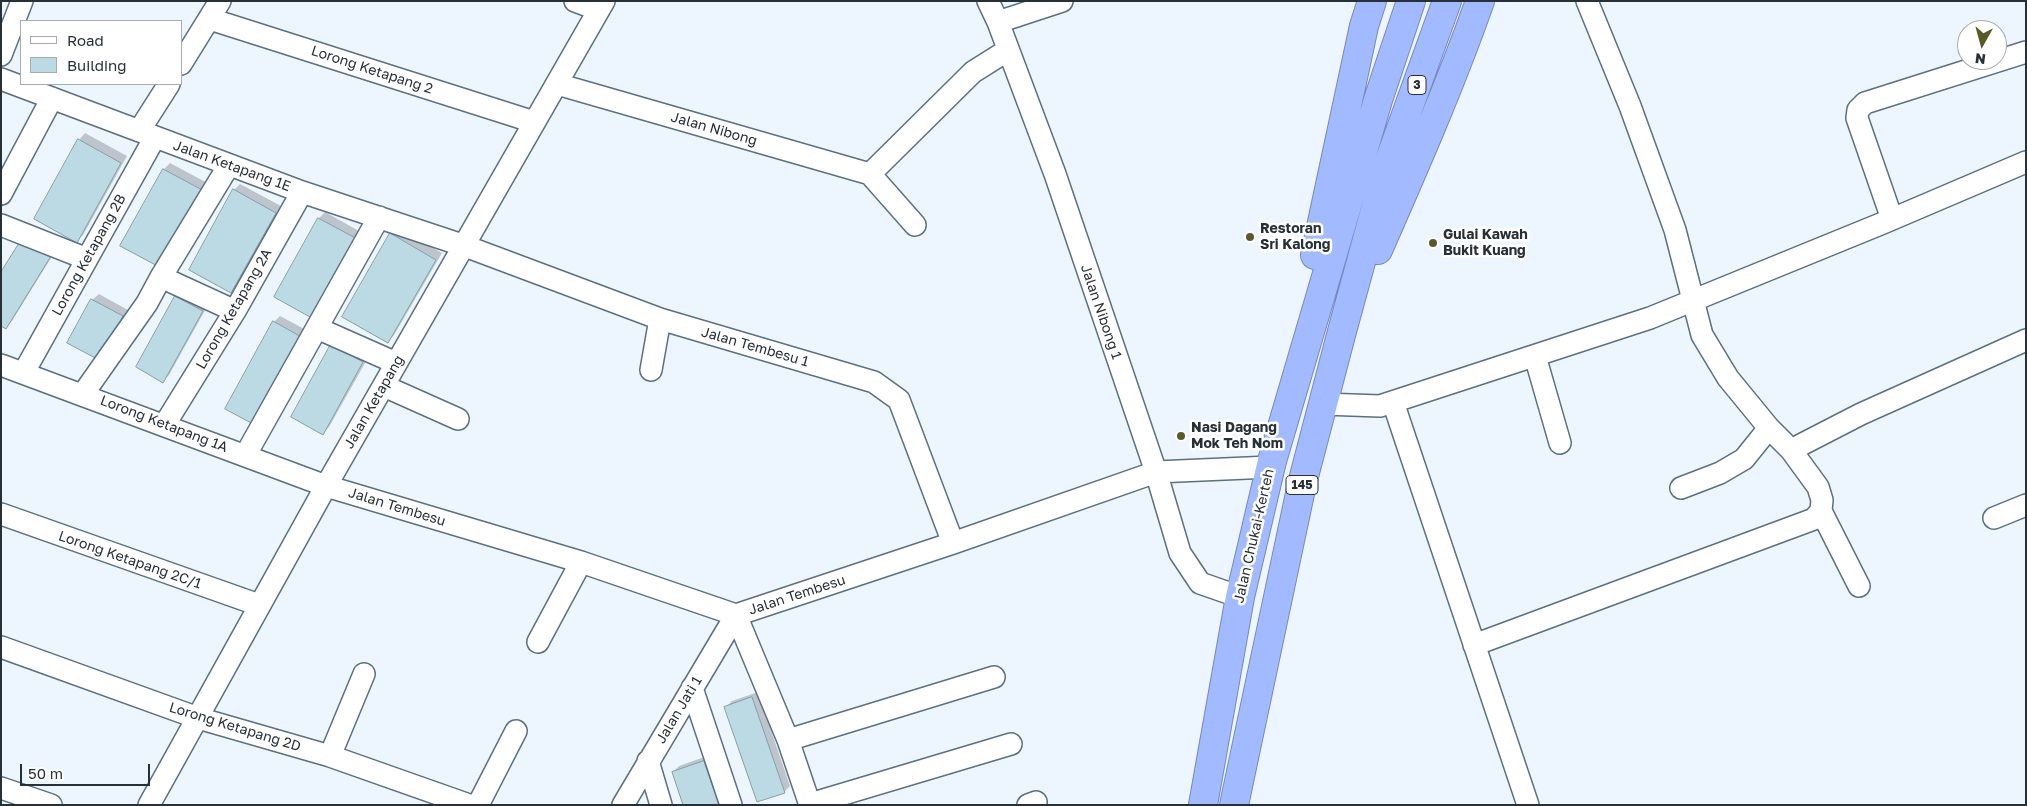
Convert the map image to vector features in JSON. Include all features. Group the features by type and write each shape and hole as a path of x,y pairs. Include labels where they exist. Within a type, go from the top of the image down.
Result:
{"highway":[{"path":"1271,464 1364,26 1372,1"},
{"name":"Jalan Chukai-Kerteh","path":"1203,805 1240,597 1271,464 1378,100 1411,1"},
{"name":"3","path":"1386,170 1447,1"},
{"path":"1341,335 1420,154 1463,50 1480,1"},
{"name":"145","path":"1234,805 1302,484 1386,170"}],"street":[{"path":"1,55 22,1"},
{"path":"575,1 601,6"},
{"name":"Jalan Nibong 1","path":"988,1 998,22 1055,174 1156,472 1180,553 1200,583 1240,597"},
{"path":"998,22 1062,1"},
{"path":"1587,1 1630,106 1671,221 1702,335 1728,378 1769,428 1791,450 1818,487 1822,500 1821,511 1859,586"},
{"name":"Jalan Ketapang","path":"149,805 326,486 601,6"},
{"path":"182,62 215,10"},
{"name":"Lorong Ketapang 2","path":"215,10 534,122"},
{"path":"915,225 870,174 973,72 1008,50"},
{"path":"1892,219 1858,118 1858,110 1865,103 2026,52"},
{"name":"Jalan Ketapang 1E","path":"1,79 302,192 465,246"},
{"name":"Jalan Nibong","path":"557,84 870,174"},
{"name":"Lorong Ketapang 2B","path":"24,372 87,258 169,85"},
{"path":"1,194 52,98"},
{"path":"1323,404 1380,406 1650,318 2026,162"},
{"path":"83,394 147,303 229,165"},
{"name":"Lorong Ketapang 2A","path":"165,424 235,311 302,192"},
{"path":"250,447 380,217"},
{"path":"1,225 87,258"},
{"name":"Jalan Tembesu 1","path":"465,246 660,319 874,382 899,400 953,543"},
{"path":"161,277 235,311"},
{"path":"651,370 660,319"},
{"path":"318,328 396,363"},
{"path":"1791,450 1861,414 2026,340"},
{"path":"1535,356 1560,443"},
{"name":"Lorong Ketapang 1A","path":"1,365 165,424 326,486"},
{"path":"384,386 458,419"},
{"path":"1393,402 1528,805"},
{"path":"1681,488 1720,473 1744,459 1769,428"},
{"name":"Jalan Tembesu","path":"326,486 581,562 736,615 953,543 1156,472 1271,464"},
{"path":"1994,518 2026,506"},
{"path":"1474,645 1814,519 1821,511"},
{"name":"Lorong Ketapang 2C/1","path":"1,514 259,605"},
{"path":"538,642 581,562"},
{"path":"736,615 788,740 810,804 1011,744"},
{"name":"Jalan Jati 1","path":"623,805 736,615"},
{"name":"Lorong Ketapang 2D","path":"1,647 198,718 330,756 469,805"},
{"path":"330,756 364,674"},
{"path":"788,740 994,677"},
{"path":"692,688 731,805"},
{"path":"478,805 516,731"},
{"path":"648,761 661,805"},
{"path":"1,788 51,805"}],"building":[{"path":"78,139 121,163 77,243 34,219"},
{"path":"163,169 208,193 165,270 120,246"},
{"path":"233,189 276,213 231,293 189,270"},
{"path":"318,218 363,242 319,322 274,297"},
{"path":"390,233 436,260 388,343 342,317"},
{"path":"22,239 51,256 6,329 1,326 1,272"},
{"path":"175,296 203,311 163,383 136,367"},
{"path":"91,299 123,316 99,360 67,343"},
{"path":"273,321 303,338 255,425 225,409"},
{"path":"331,344 363,362 323,435 291,417"},
{"path":"752,697 785,793 757,802 724,707"},
{"path":"704,761 719,805 683,805 672,772"}],"place":[{"name":"Restoran Sri Kalong","path":"1250,237"},
{"name":"Gulai Kawah Bukit Kuang","path":"1433,243"},
{"name":"Nasi Dagang Mok Teh Nom","path":"1181,436"}]}
